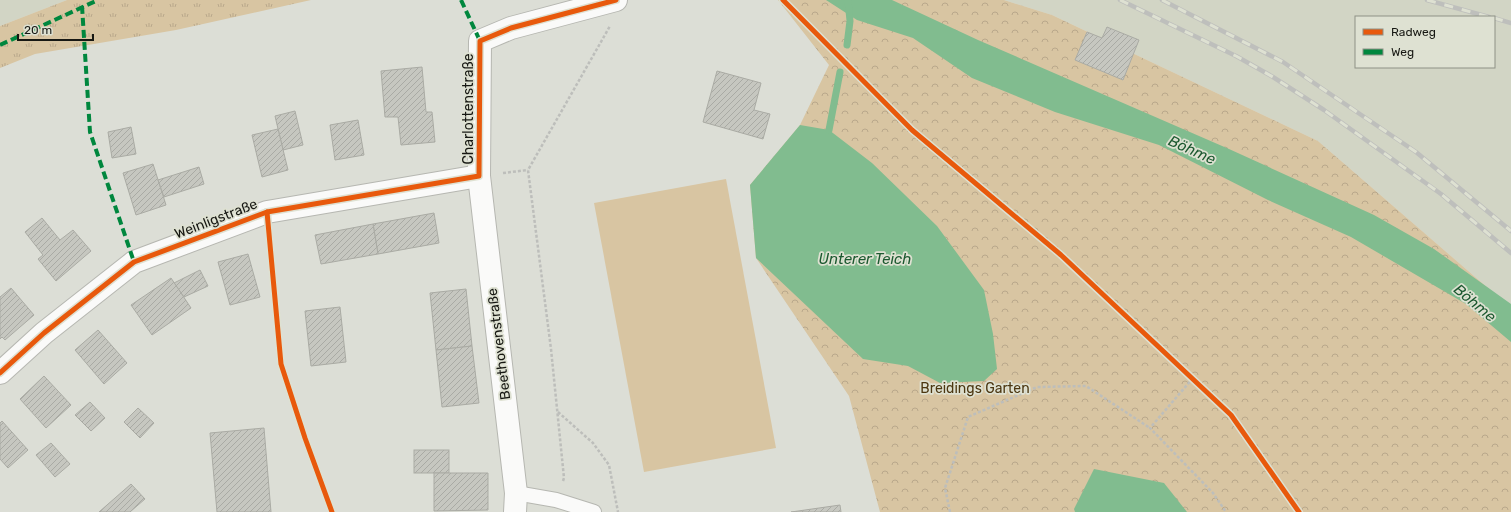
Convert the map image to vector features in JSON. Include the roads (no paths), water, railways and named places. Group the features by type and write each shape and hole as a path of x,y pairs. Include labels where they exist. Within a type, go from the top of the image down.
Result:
{"street":[{"name":"Charlottenstraße","path":"479,176 480,41 511,28 615,10"},
{"name":"Weinligstraße","path":"0,373 44,333 134,262 267,212 479,176"},
{"name":"Beethovenstraße","path":"479,176 516,502"}],"lane":[{"path":"516,502 556,500 594,512"}],"water":[{"name":"Böhme","path":"826,0 892,0 978,40 1229,149 1374,215 1434,249 1511,304 1511,342 1466,304 1351,237 1268,200 1159,145 1055,112 972,78 913,38 857,20"},
{"name":"Unterer Teich","path":"800,125 829,130 872,163 937,226 984,290 993,334 997,369 984,381 940,383 908,366 863,359 756,258 750,185"},
{"path":"1094,469 1164,483 1187,512 1075,512 1074,509"}],"waterway":[{"path":"847,45 850,21 848,0"},
{"path":"829,130 840,72"}],"railway":[{"path":"1120,0 1236,56 1273,77 1324,110 1441,194 1511,253"},
{"path":"1162,0 1283,62 1416,152 1511,231"},
{"path":"1427,0 1485,16"},
{"path":"1495,18 1511,23"}],"park label":[{"name":"Breidings Garten","path":"975,388"}]}
